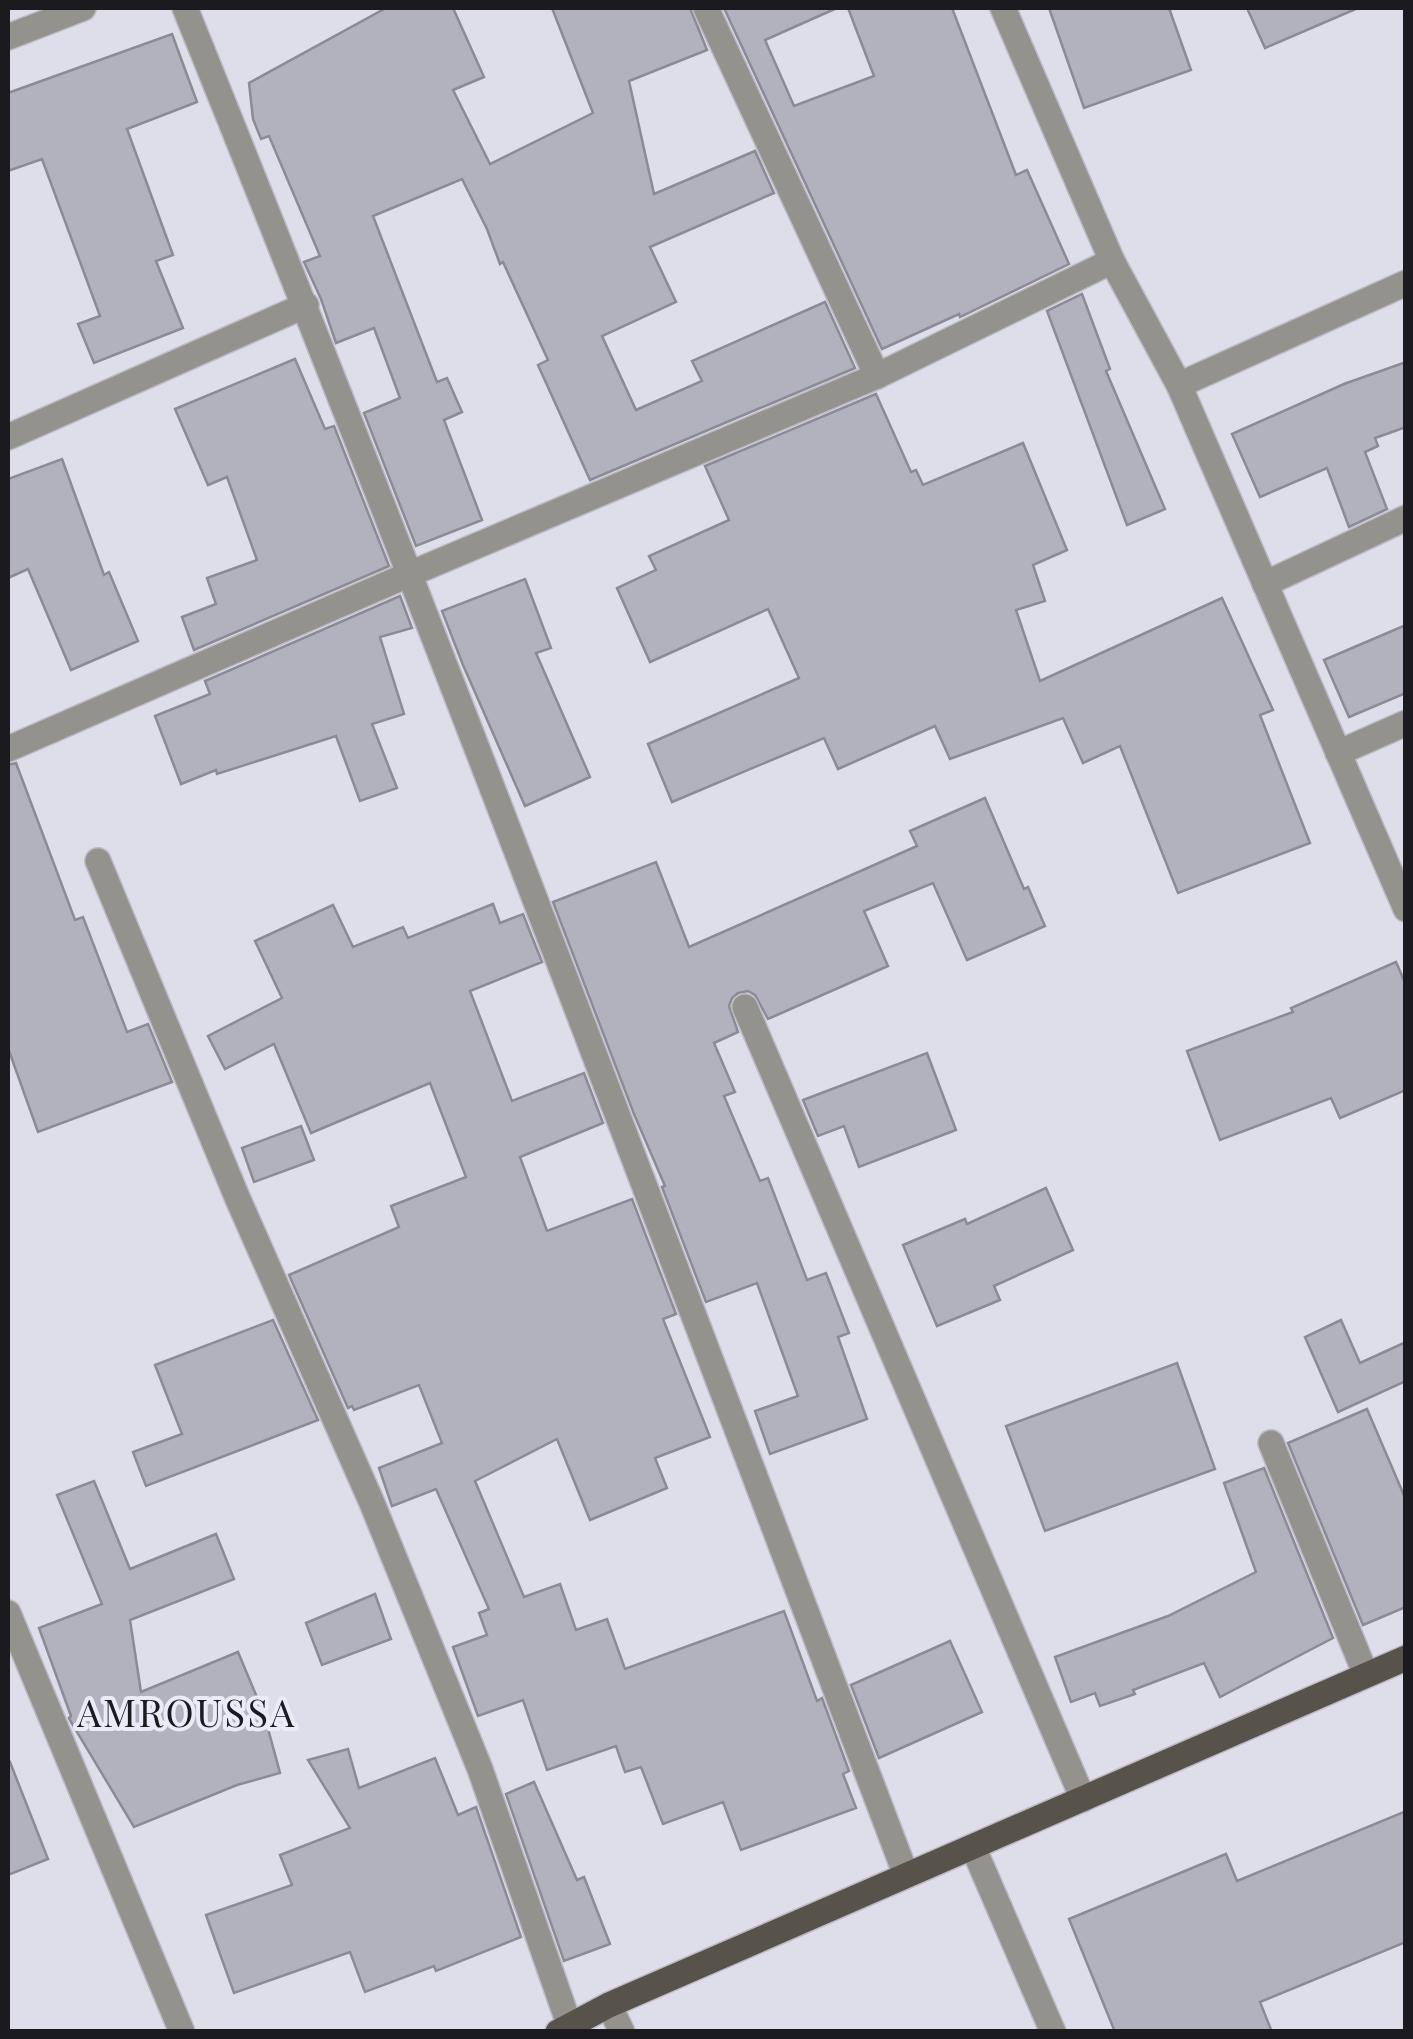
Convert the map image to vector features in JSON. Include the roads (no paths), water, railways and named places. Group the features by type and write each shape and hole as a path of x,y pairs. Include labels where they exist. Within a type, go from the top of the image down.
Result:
{"main road":[{"path":"564,2029 610,2005 1406,1658"}],"street":[{"path":"8,37 83,8"},
{"path":"185,8 410,574 906,1875"},
{"path":"706,8 877,376"},
{"path":"1003,8 1112,262 1179,386 1406,909"},
{"path":"8,749 877,376 1112,262"},
{"path":"1179,386 1406,283"},
{"path":"8,438 306,306"},
{"path":"1266,584 1406,518"},
{"path":"1338,753 1406,723"},
{"path":"98,861 237,1197 379,1520 480,1770 564,2029"},
{"path":"745,1007 1083,1799"},
{"path":"1271,1443 1366,1675"},
{"path":"8,1612 182,2032"},
{"path":"973,1847 1053,2032"},
{"path":"610,2005 622,2032"}],"district":[{"name":"AMROUSSA","path":"187,1711"}]}
